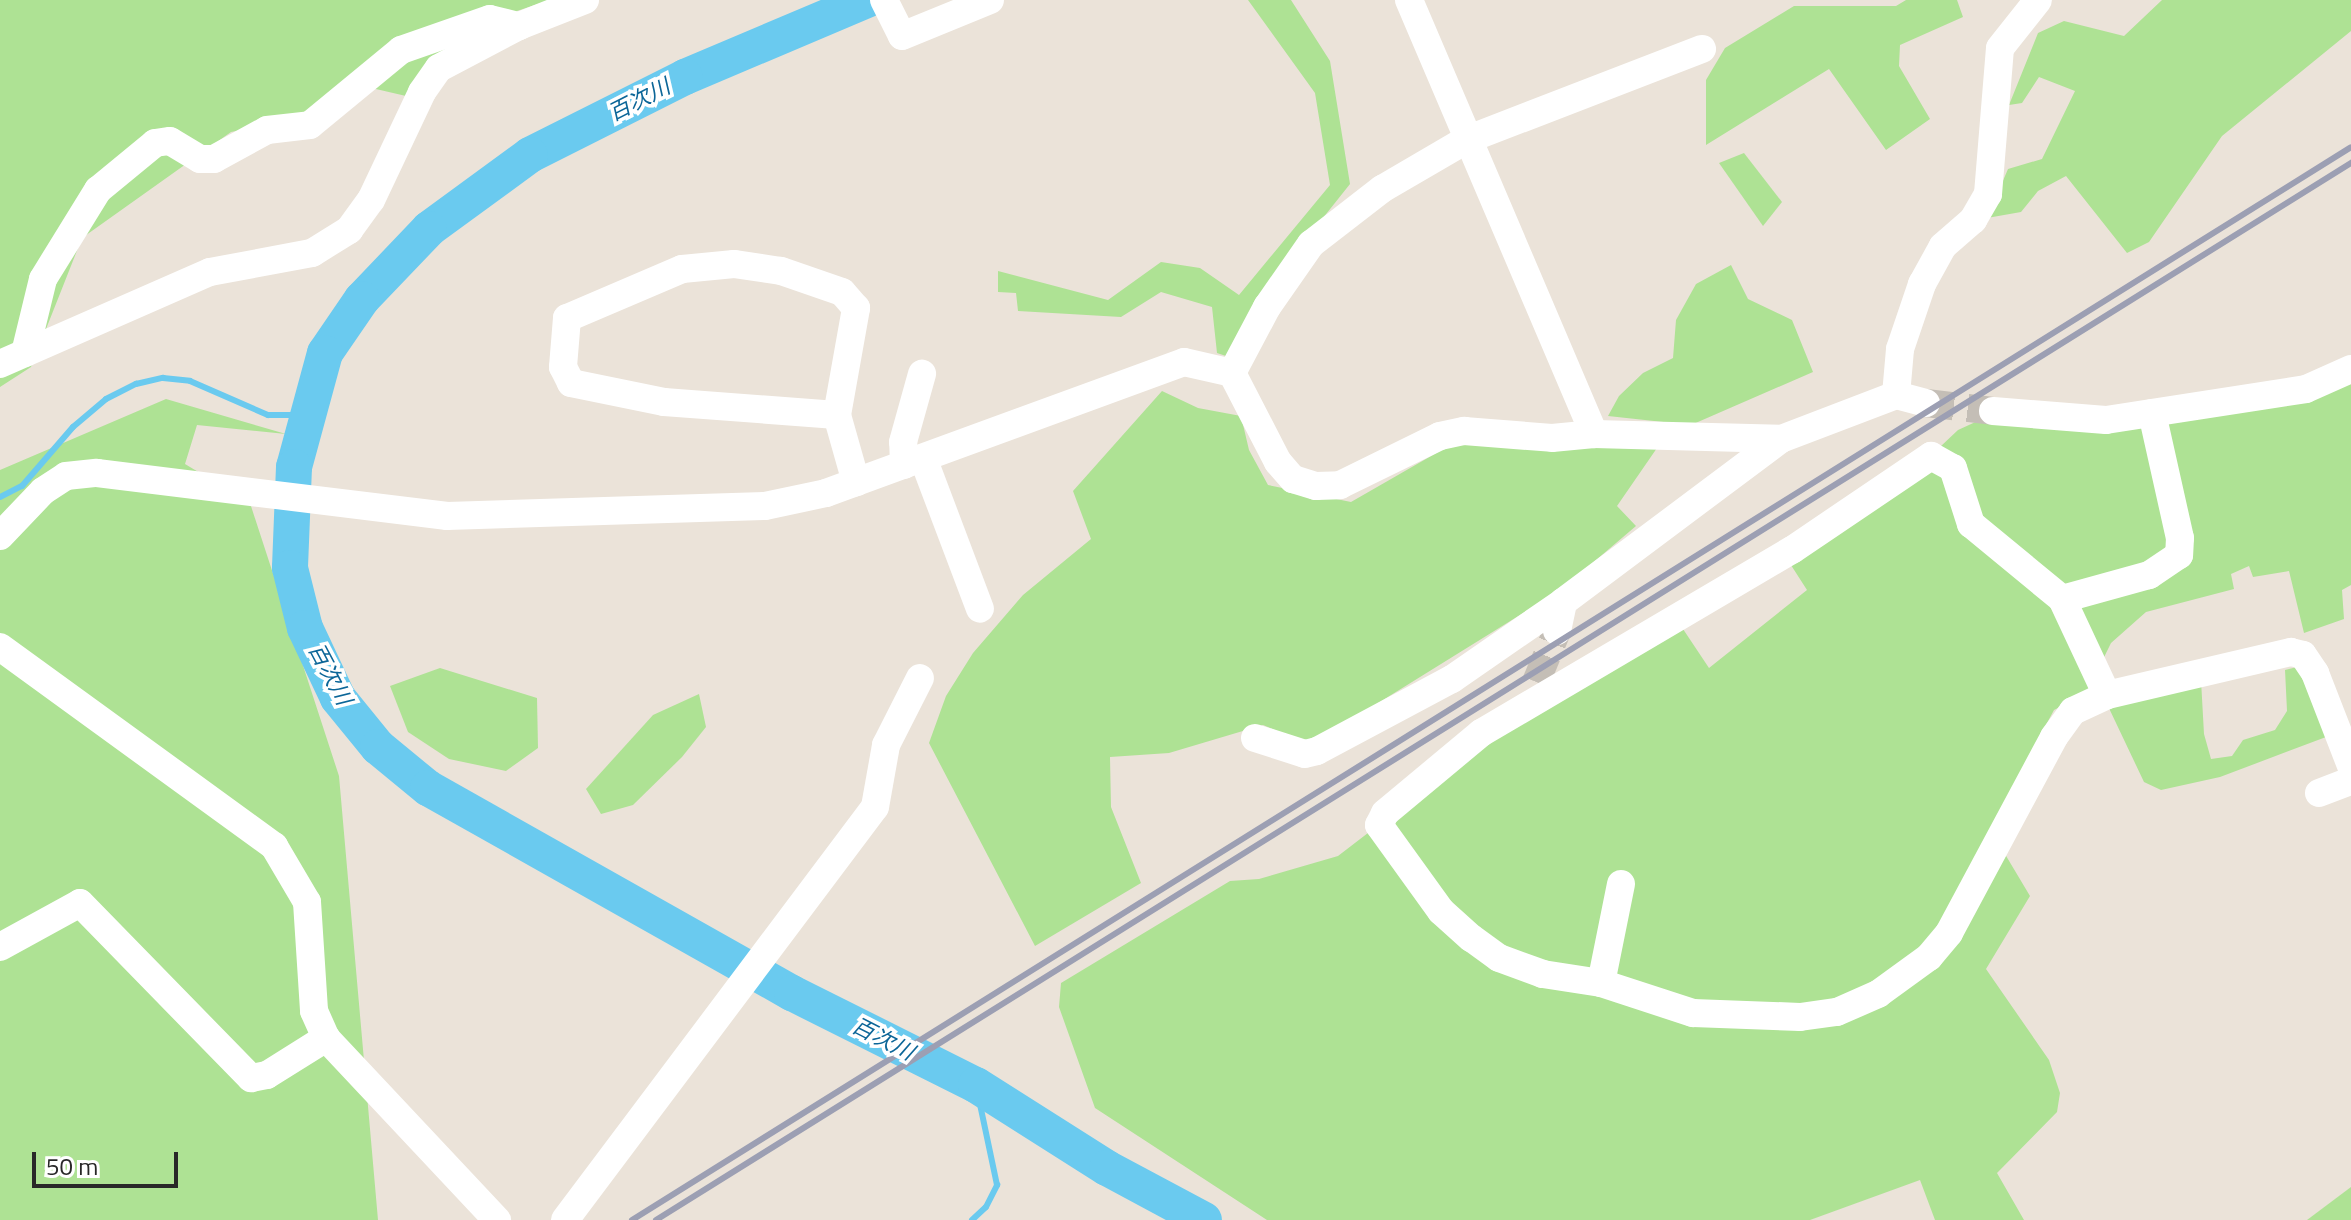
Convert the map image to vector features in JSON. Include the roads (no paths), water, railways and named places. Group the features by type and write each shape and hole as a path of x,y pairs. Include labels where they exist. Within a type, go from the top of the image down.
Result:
{"street":[{"path":"13,358 210,272 312,253 349,230 371,200 422,92 439,68 519,26 585,0"},
{"path":"884,0 902,36 990,0"},
{"path":"1409,0 1466,140 1594,434"},
{"path":"1896,395 1900,349 1922,284 1943,246 1973,220 1988,194 2000,48 2038,0"},
{"path":"13,358 43,279 98,190 155,143 170,141 200,159 214,159 267,130 310,125 401,50 490,19 519,26"},
{"path":"1232,373 1267,307 1323,231 1466,140 1702,49"},
{"path":"837,415 664,402 571,383 563,367 567,318 682,269 734,264 781,271 842,292 856,308 837,415 856,482"},
{"path":"0,536 43,491 66,476 97,473 314,497 447,516 765,506 856,482 1184,362 1232,373 1278,462 1293,479 1316,486 1340,485 1440,436 1464,431 1552,438 1594,434 1781,439"},
{"path":"1993,411 2106,420 2306,389 2351,369"},
{"path":"922,374 903,442 980,609"},
{"path":"1255,738 1305,754 1317,751 1452,679 1563,602 1781,439 1896,395 1926,403"},
{"path":"2062,599 2149,575 2179,555 2180,538 2152,413"},
{"path":"2107,695 2062,599 1971,524 1953,468 1931,456 1780,558 1533,692 1385,813 1379,825 1441,911 1499,958 1543,974 1601,983 1693,1013 1754,1015 1837,1012 1878,994 1929,957 1949,933 2054,737 2073,711 2107,695 2291,652 2303,655 2343,726 2351,766"},
{"path":"1557,631 1563,602"},
{"path":"0,647 274,846 307,902 314,1011 326,1038 497,1220"},
{"path":"565,1220 875,807 886,745 920,678"},
{"path":"2319,793 2351,781"},
{"path":"1601,983 1621,884"},
{"path":"0,947 80,903 251,1078 267,1075 326,1038"}],"waterway":[{"name":"百次川","path":"867,0 685,77 530,155 429,229 362,299 325,353 294,467 290,568 305,628 338,698 378,747 428,788 792,993 976,1085 1107,1168 1204,1220"},
{"path":"0,497 22,486 73,427 106,399 136,384 163,378 190,381 268,415 304,415"},
{"path":"972,1220 986,1207 997,1185 976,1085"}],"tunnel":[{"path":"1926,403 1993,411"},
{"path":"1536,682 1557,631"}],"railway":[{"path":"632,1220 2351,147"},
{"path":"656,1220 2351,163"}]}
